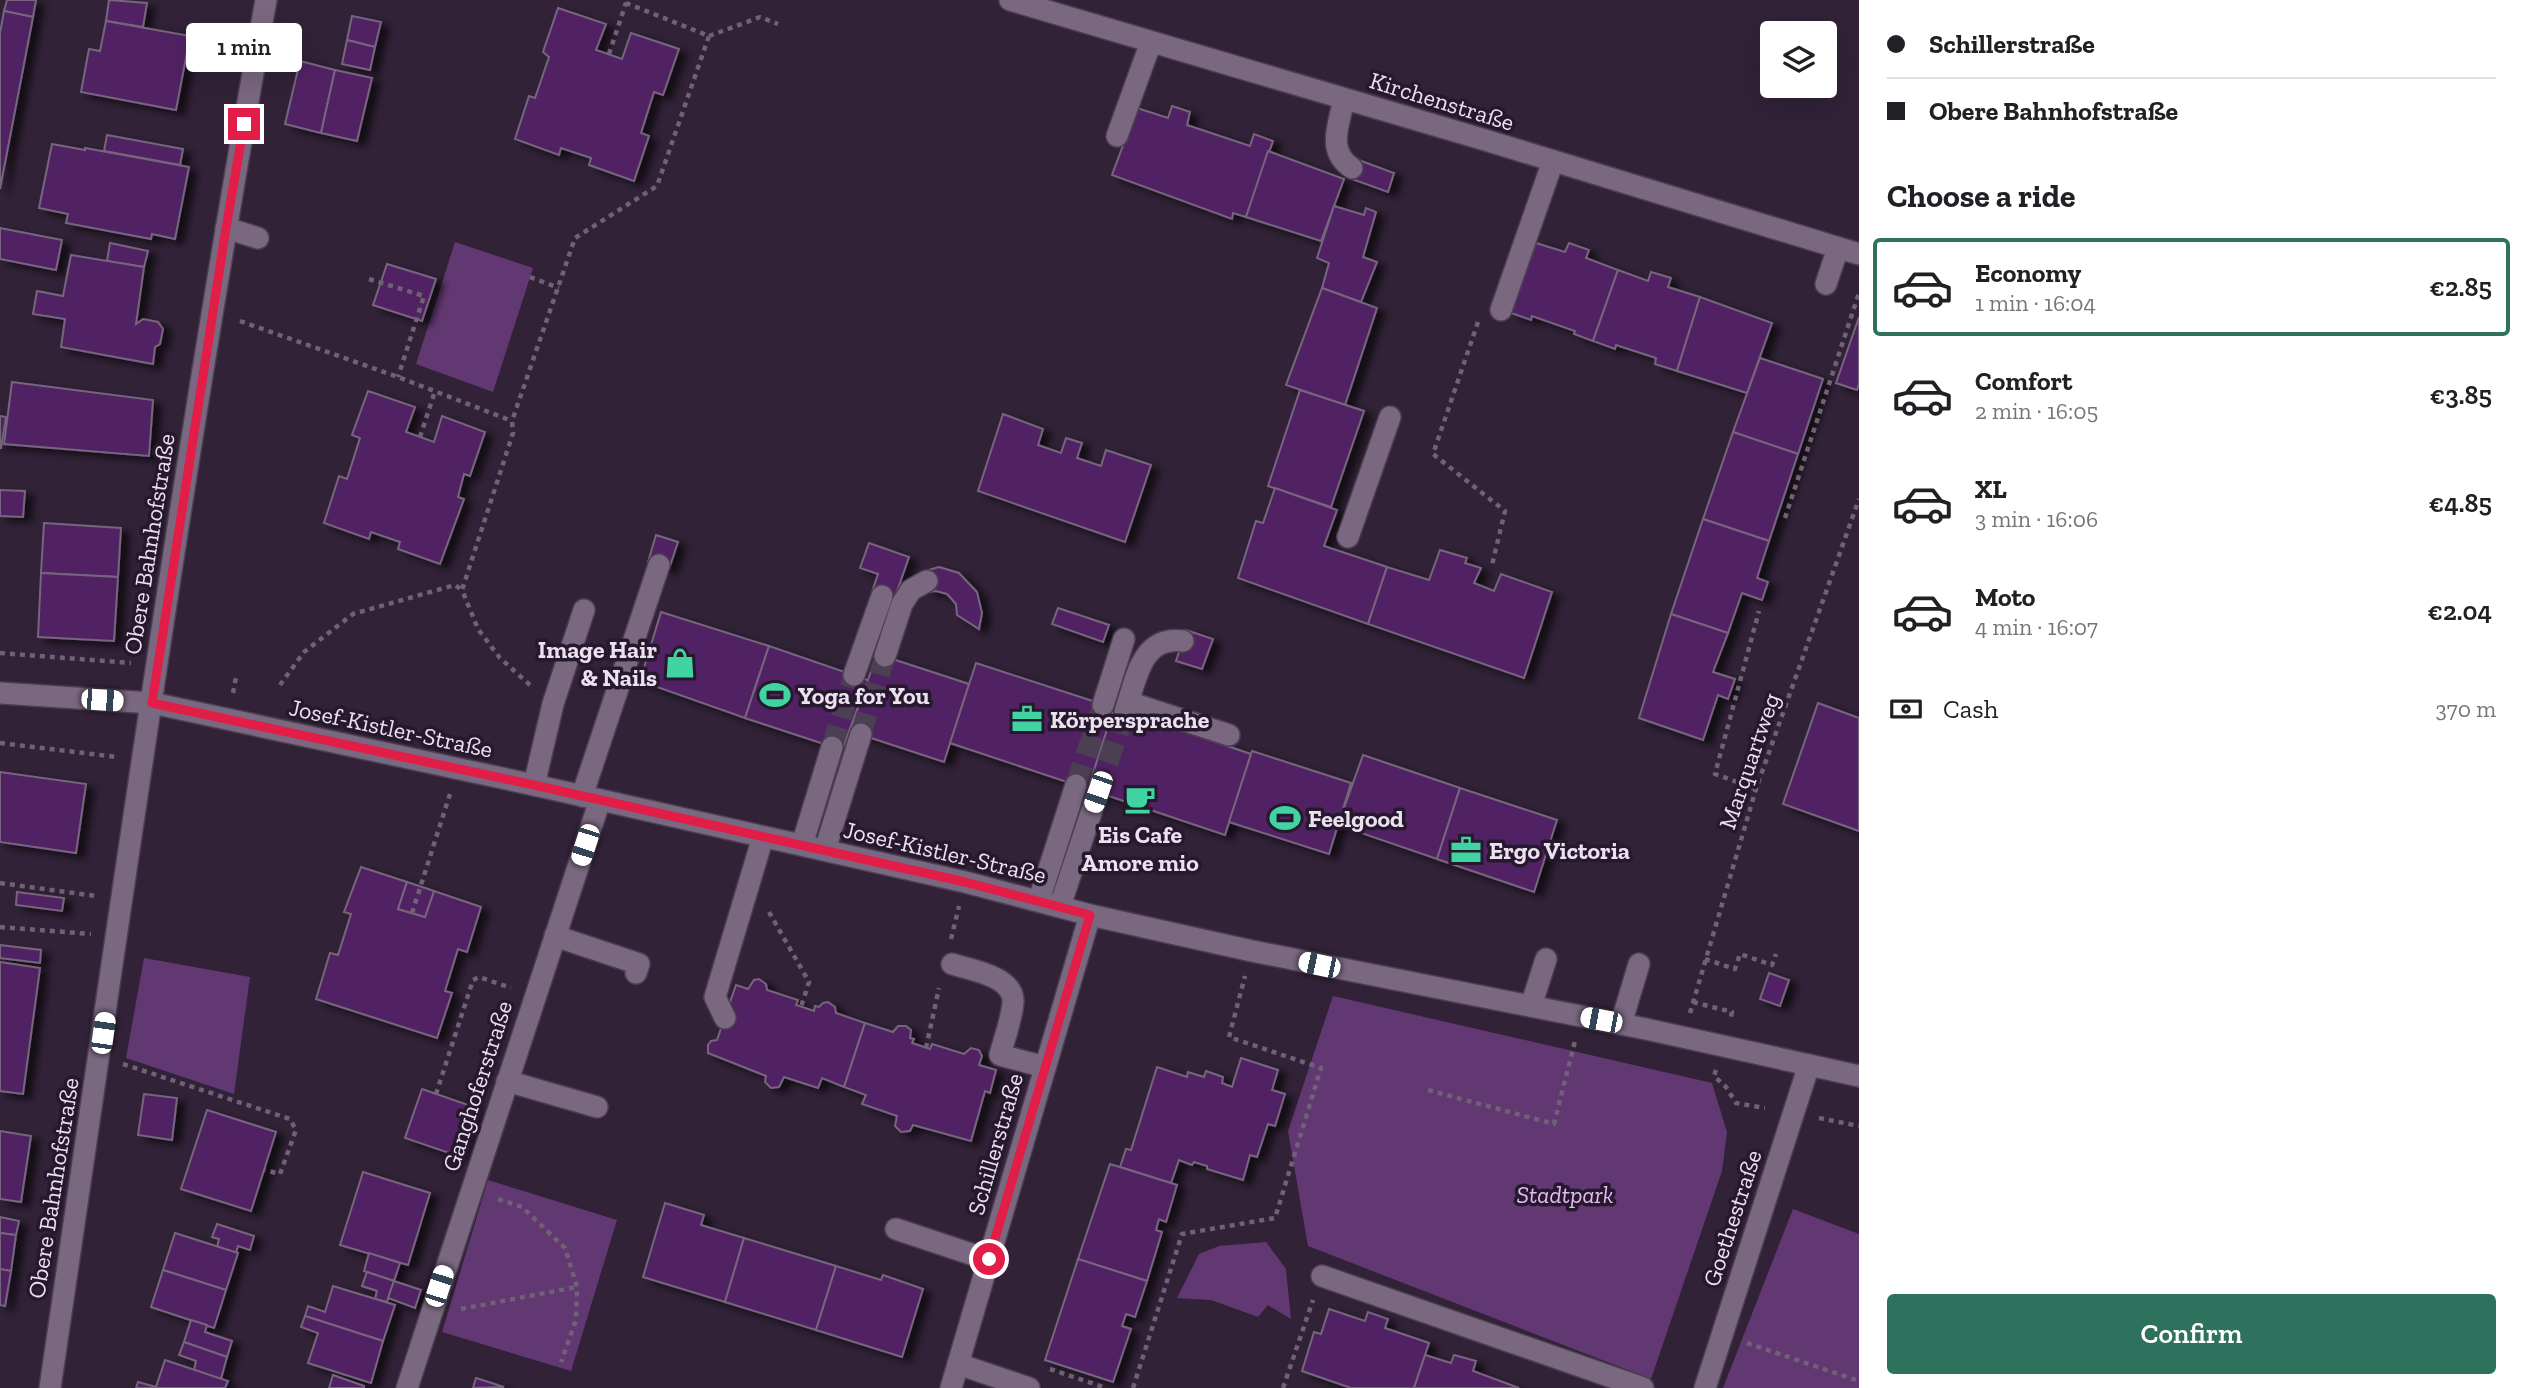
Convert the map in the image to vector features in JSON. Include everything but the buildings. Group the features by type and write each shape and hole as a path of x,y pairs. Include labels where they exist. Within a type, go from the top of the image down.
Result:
{"street":[{"name":"Obere Bahnhofstraße","path":"50,1388 156,665 226,228 266,0"},
{"name":"Kirchenstraße","path":"1010,0 1859,254"},
{"path":"1117,136 1152,42"},
{"path":"1344,99 1336,149 1342,162 1352,168"},
{"path":"1491,311 1553,161"},
{"path":"226,228 258,238"},
{"path":"1826,284 1838,248"},
{"path":"1348,537 1390,417"},
{"name":"Ganghoferstraße","path":"407,1388 555,936 591,798 655,602 659,565"},
{"path":"885,656 902,604 912,590 927,581"},
{"path":"852,660 882,596"},
{"path":"534,785 553,704 584,610"},
{"path":"1103,705 1125,639"},
{"path":"1182,641 1162,640 1149,650 1126,707 1229,735"},
{"name":"Josef-Kistler-Straße","path":"0,694 152,703 763,836 1252,951 1620,1024 1859,1076"},
{"path":"825,850 861,734"},
{"path":"802,845 832,747"},
{"path":"1039,900 1076,785"},
{"path":"1060,906 1098,792"},
{"path":"724,1018 715,997 763,836"},
{"name":"Schillerstraße","path":"951,1388 1090,915"},
{"path":"555,936 639,964 636,973"},
{"path":"1531,1006 1546,959"},
{"path":"952,964 996,978 1009,989 1013,1000 1000,1055 1045,1067"},
{"path":"1620,1024 1639,964"},
{"name":"Goethestraße","path":"1705,1388 1809,1065"},
{"path":"507,1081 597,1107"},
{"path":"896,1229 989,1259"},
{"path":"1322,1276 1643,1388"},
{"path":"958,1364 1029,1388"}],"path":[{"path":"609,54 626,2 709,36 760,17 778,24"},
{"path":"462,590 513,433 512,421 575,238 657,186 709,36"},
{"path":"530,277 559,288"},
{"path":"369,279 424,296 398,377"},
{"path":"1785,519 1859,293"},
{"path":"1491,311 1433,454 1505,511 1492,565"},
{"path":"214,313 398,377 512,421"},
{"path":"420,437 435,391"},
{"name":"Marquartweg","path":"1683,1038 1756,789 1859,499"},
{"path":"281,685 304,652 353,614 455,585 462,590 478,629 500,658 553,704"},
{"path":"1756,789 1715,774 1759,611"},
{"path":"0,653 156,665"},
{"path":"0,743 143,760"},
{"path":"412,913 458,769"},
{"path":"0,883 122,900"},
{"path":"765,905 809,982 801,1007"},
{"path":"0,927 116,936"},
{"path":"1133,1388 1182,1234 1275,1218 1321,1068 1229,1037 1252,951"},
{"path":"1705,959 1735,969 1740,954 1772,965 1776,954"},
{"path":"436,1094 473,980 479,976 535,996"},
{"path":"1428,1090 1554,1124 1581,1016"},
{"path":"1723,1046 1714,1076 1727,1087 1736,1103 1859,1126"},
{"path":"99,1056 290,1119 296,1130 280,1174 265,1170"},
{"path":"471,1189 523,1207 565,1248 577,1287 576,1320 561,1362"},
{"path":"1283,1388 1322,1276"},
{"path":"429,1315 577,1287"},
{"path":"1721,1334 1859,1381"}],"green space":[{"path":"455,242 533,268 493,392 416,364"},
{"path":"144,958 250,977 234,1094 126,1058"},
{"name":"Stadtpark","path":"1333,996 1712,1083 1727,1132 1722,1171 1651,1379 1308,1246 1288,1131"},
{"path":"488,1180 617,1220 571,1371 442,1332"},
{"path":"1793,1209 1859,1234 1859,1388 1723,1388"},
{"path":"1266,1242 1286,1269 1291,1319 1268,1305 1258,1317 1211,1300 1177,1298 1199,1254 1219,1246"}],"tunnel":[{"path":"861,734 885,656"},
{"path":"832,747 854,675"},
{"path":"1076,785 1103,705"},
{"path":"1098,792 1125,712"}],"place":[{"name":"Image Hair & Nails","path":"680,663"},
{"name":"Yoga for You","path":"775,695"},
{"name":"Körpersprache","path":"1027,719"},
{"name":"Eis Cafe Amore mio","path":"1140,799"},
{"name":"Feelgood","path":"1285,818"},
{"name":"Ergo Victoria","path":"1466,850"}],"route":[{"path":"244,124 152,703 1010,892 1090,915 989,1259"}]}
